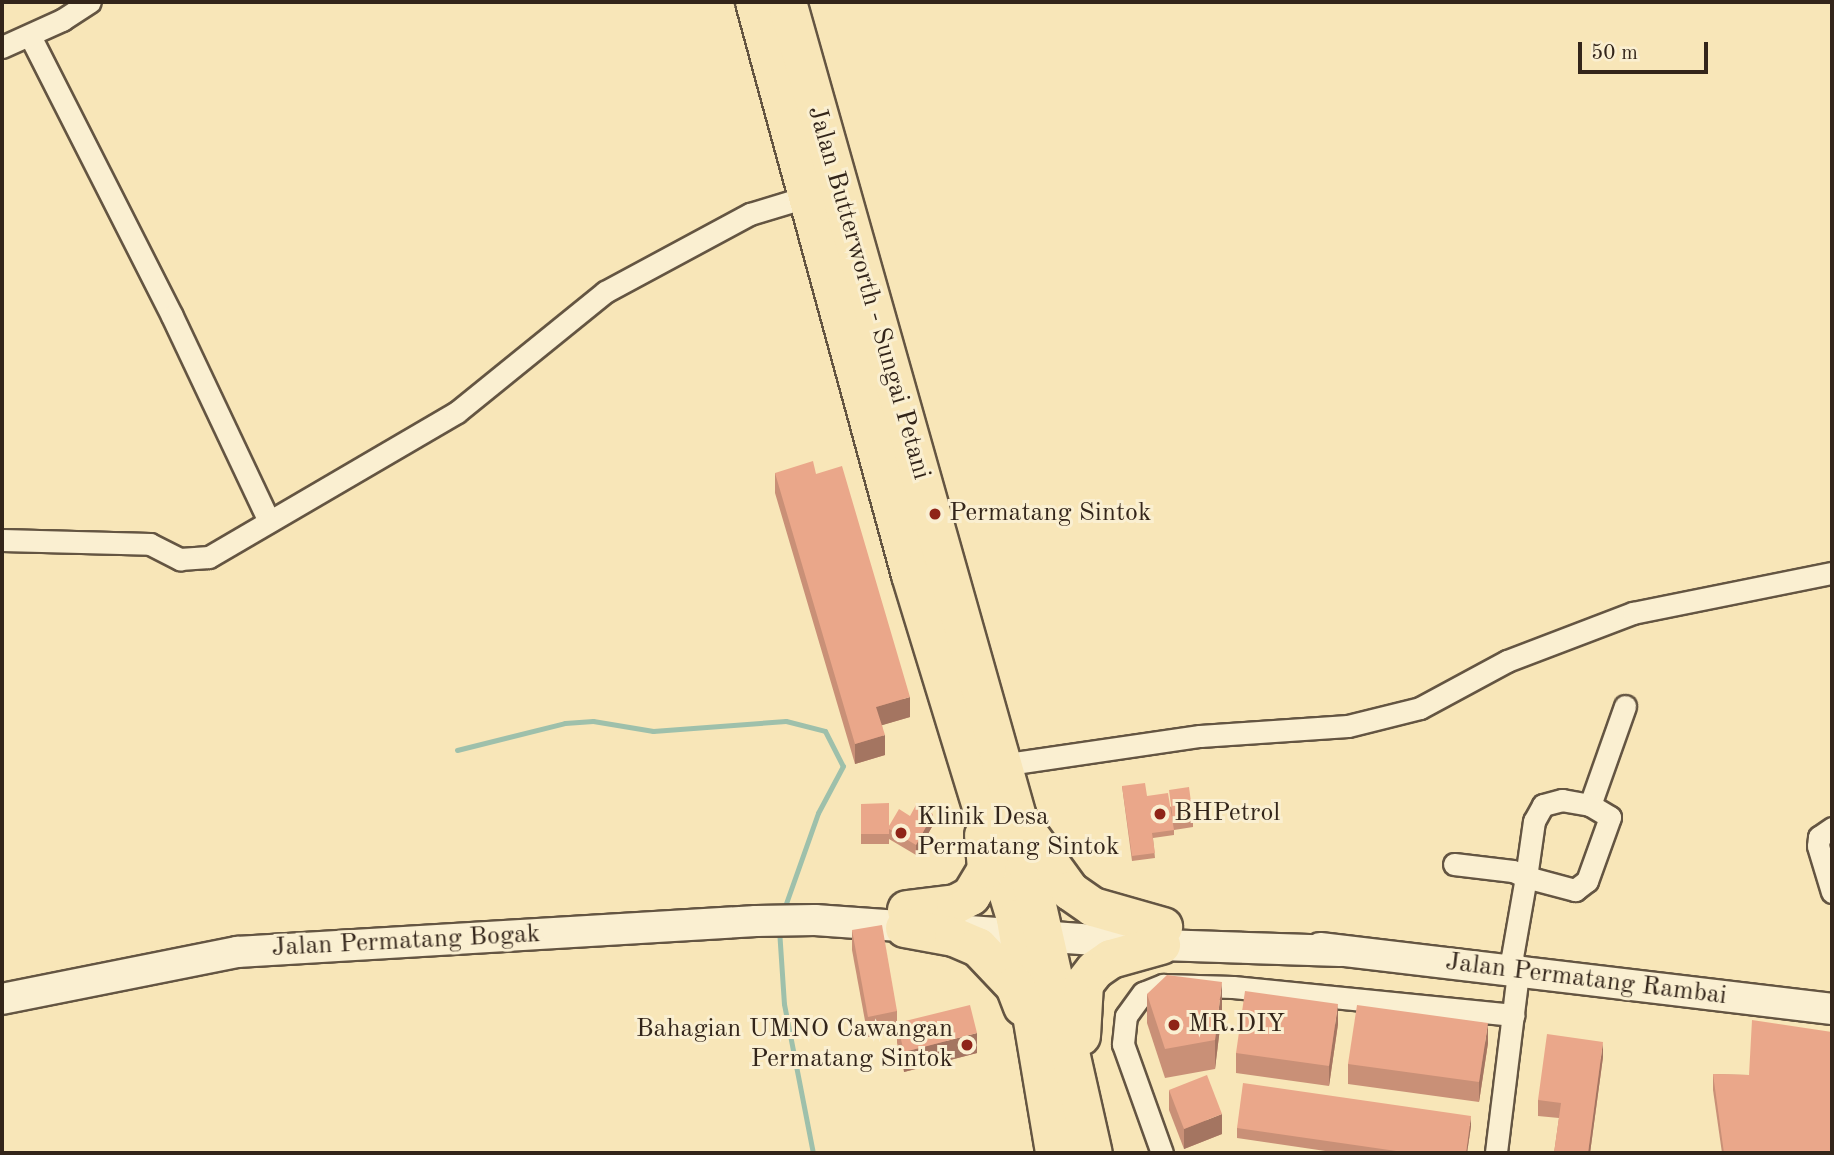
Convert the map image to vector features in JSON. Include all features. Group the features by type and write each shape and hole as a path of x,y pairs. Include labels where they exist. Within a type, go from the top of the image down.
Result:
{"highway":[{"name":"Jalan Butterworth - Sungai Petani","path":"755,2 796,200 982,803 1030,927 1082,1091 1093,1153"},
{"name":"Jalan Butterworth - Sungai Petani","path":"787,2 1017,817 1030,927 1033,1031 1055,1153"},
{"path":"906,919 956,904 980,883 987,869 982,803"},
{"path":"1017,817 1070,891 1094,907 1162,936"},
{"path":"906,919 978,947 1015,986 1033,1031"},
{"path":"1082,1091 1084,984 1111,959 1162,936"}],"street":[{"path":"2,47 30,36 90,2"},
{"path":"30,36 172,316 269,521"},
{"path":"2,540 150,544 180,559 196,561 457,412 605,292 750,214 796,200"},
{"path":"1001,765 1199,736 1348,726 1420,708 1507,661 1633,613 1832,573"},
{"path":"1590,805 1625,706"},
{"path":"1454,864 1513,871 1526,877 1575,890 1581,888 1611,824 1605,812 1590,805 1562,800 1543,805 1534,821 1526,877 1512,957 1518,973 1496,1153"},
{"path":"1832,828 1819,837 1818,846 1832,892"},
{"name":"Jalan Permatang Bogak","path":"2,999 237,952 769,921 906,919 1030,927"},
{"name":"Jalan Permatang Rambai","path":"1030,927 1340,951 1832,1009"},
{"path":"1162,1153 1123,1044 1126,1016 1143,993 1163,985 1233,987 1514,1015"}],"building":[{"path":"813,461 816,474 842,466 910,697 876,707 885,735 855,744 775,473"},
{"path":"1145,783 1147,796 1168,793 1174,830 1152,833 1155,853 1132,856 1122,786"},
{"path":"1189,787 1193,817 1173,820 1169,790"},
{"path":"889,803 889,826 899,809 910,816 916,805 933,814 916,845 889,829 889,834 861,834 861,804"},
{"path":"882,925 897,1011 868,1017 852,930"},
{"path":"1167,975 1222,982 1215,1040 1165,1049 1147,994"},
{"path":"1245,991 1338,1004 1329,1066 1236,1053"},
{"path":"970,1005 977,1033 904,1052 897,1023"},
{"path":"1357,1005 1488,1023 1479,1082 1348,1064"},
{"path":"1752,1020 1832,1032 1832,1153 1724,1153 1713,1074 1749,1075"},
{"path":"1547,1034 1603,1042 1588,1153 1554,1153 1561,1103 1538,1100"},
{"path":"1207,1075 1222,1114 1184,1129 1169,1090"},
{"path":"1243,1083 1471,1116 1466,1153 1410,1153 1237,1128"}],"waterway":[{"path":"457,750 565,723 593,721 653,731 786,721 825,731 843,766 818,813 783,912"},
{"path":"779,929 784,1004 813,1153"}],"place":[{"name":"Permatang Sintok","path":"935,514"},
{"name":"BHPetrol","path":"1160,814"},
{"name":"Klinik Desa Permatang Sintok","path":"901,833"},
{"name":"MR.DIY","path":"1174,1025"},
{"name":"Bahagian UMNO Cawangan Permatang Sintok","path":"967,1045"}]}
